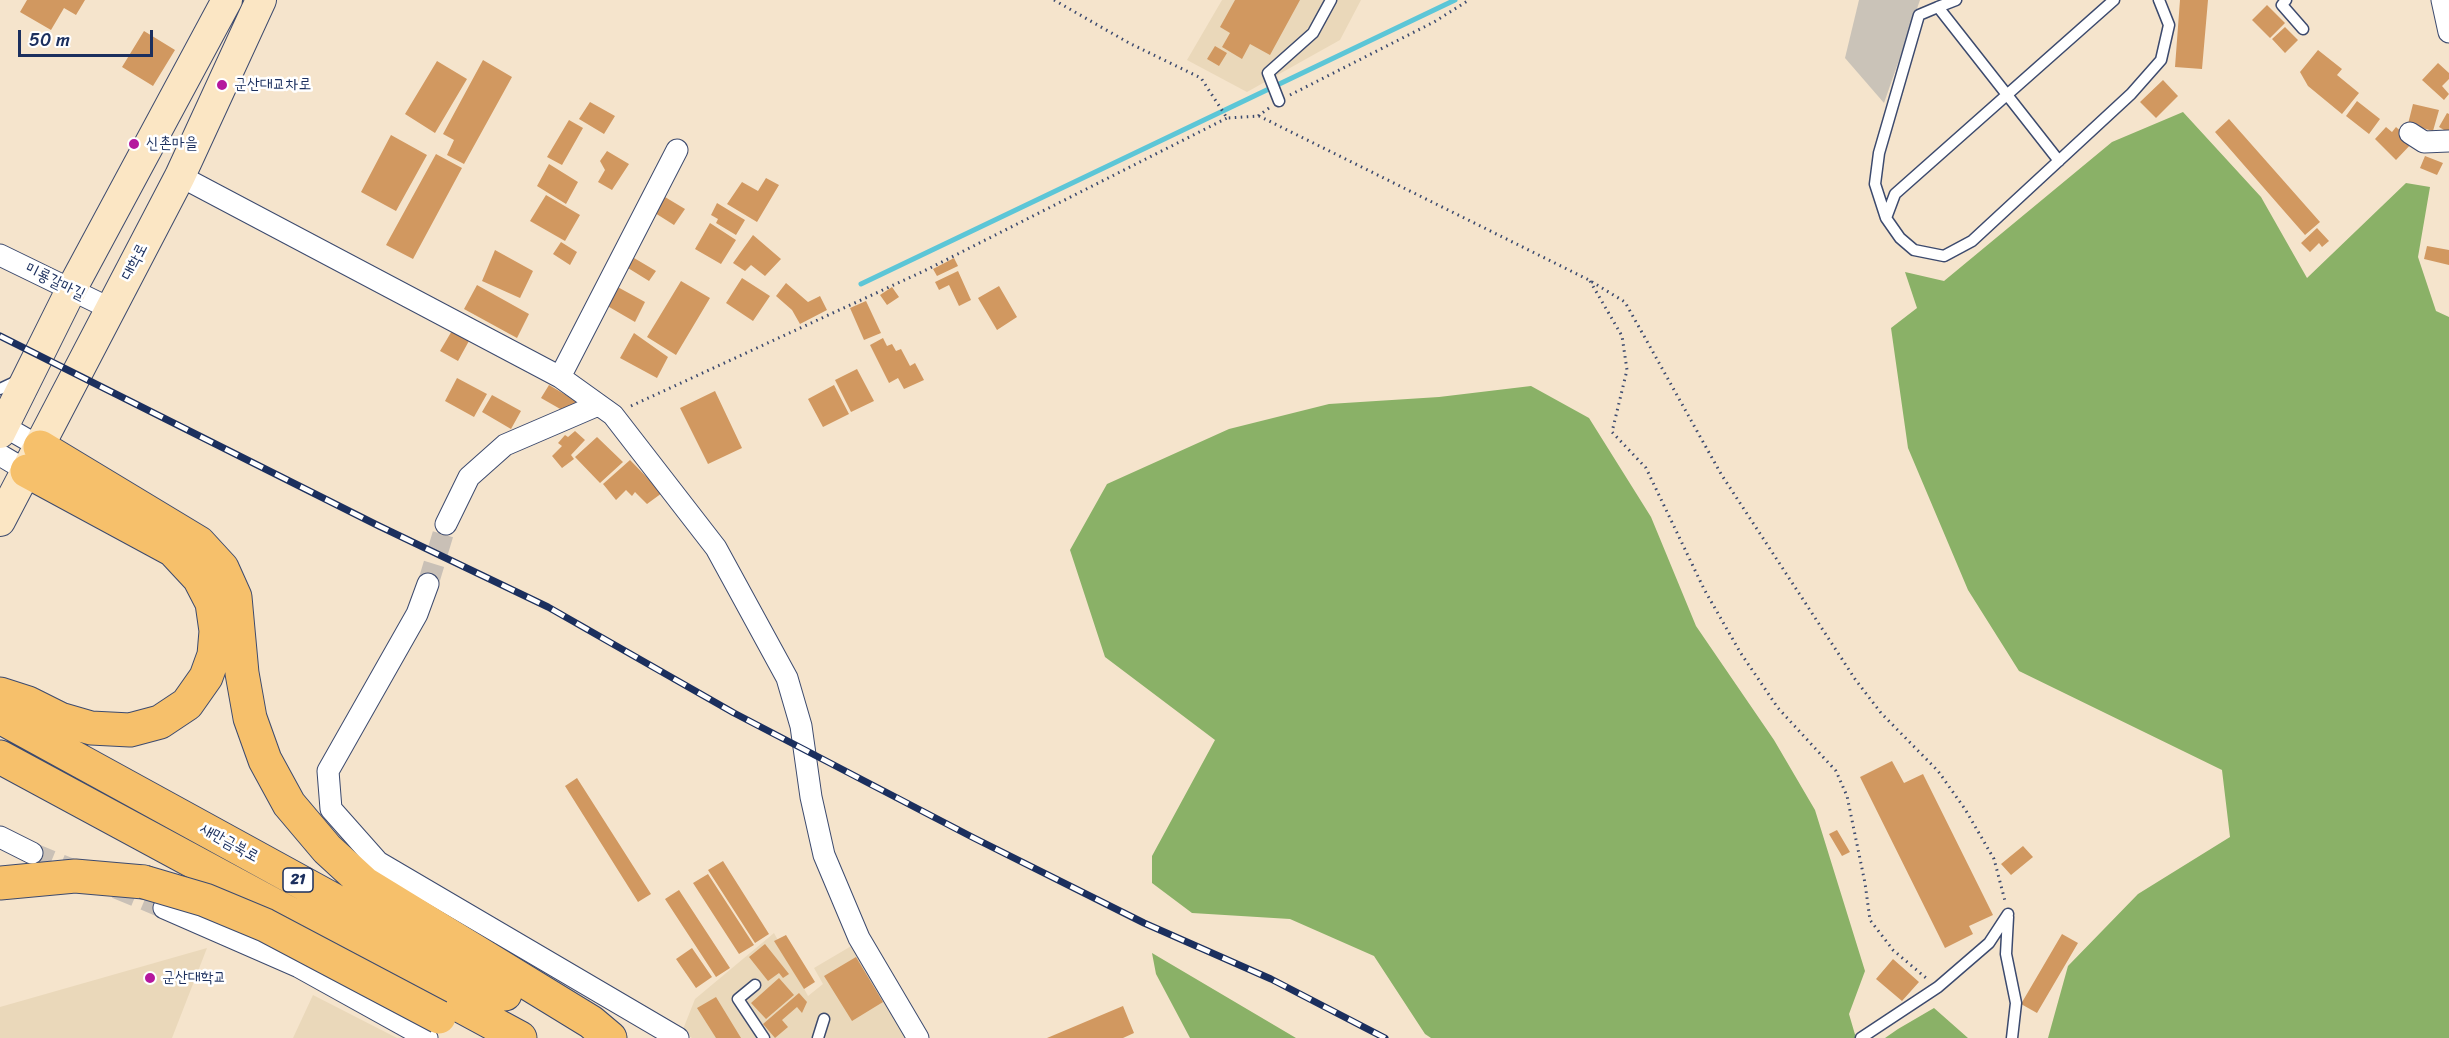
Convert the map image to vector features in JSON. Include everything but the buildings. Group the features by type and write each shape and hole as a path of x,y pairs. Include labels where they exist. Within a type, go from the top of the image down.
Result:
{"highway":[{"path":"10,709 92,728 130,730 160,722 187,704 206,677 214,655 216,632 212,603 199,578 173,550 22,458"},
{"path":"22,458 199,543 222,568 235,597 242,673 250,718 262,749 289,804 327,849 364,883 591,1022 610,1038"},
{"name":"새만금북로","path":"10,709 585,1038"},
{"name":"새만금북로","path":"0,757 520,1038"},
{"path":"0,883 75,876 144,882 205,900 265,925 433,1028 497,1038"}],"street":[{"path":"22,458 1,427 70,290 227,0"},
{"name":"대학로","path":"0,521 22,458 111,309 180,176 261,0"},
{"path":"2442,0 2449,32"},
{"path":"2410,133 2424,142 2449,141"},
{"path":"560,377 677,150"},
{"path":"180,176 560,377 606,410 716,548 787,678 801,726 811,797 824,855 859,938 918,1038"},
{"name":"미룡갈마길","path":"0,255 111,309"},
{"path":"446,524 469,477 505,445 606,410"},
{"path":"428,584 417,614 328,771 330,809 378,862 678,1038"},
{"path":"0,837 32,853"},
{"path":"164,908 433,1028"}],"lane":[{"path":"1277,97 1268,73 1313,33 1331,0"},
{"path":"1956,0 1918,15 1879,153 1875,184 1886,218 1900,238 1914,250 1944,256 1972,242 2132,94 2161,60 2169,26 2158,0"},
{"path":"1886,218 1895,194 2114,0"},
{"path":"2286,0 2282,5 2303,29"},
{"path":"1938,7 2005,96 2059,161"},
{"path":"0,389 27,375"},
{"path":"1861,1038 1938,987 1989,943 2008,914"},
{"path":"2008,914 2006,954 2016,1003 2012,1038"},
{"path":"754,985 738,999 764,1038"},
{"path":"818,1038 824,1019"}],"path":[{"path":"1054,0 1130,43 1202,78 1227,118"},
{"path":"1259,116 1277,97 1434,22 1469,0"},
{"path":"606,410 924,271 1227,118 1259,116 1589,280 1625,302 1721,474 1855,679 1881,713 1938,771 1965,809 1994,859 2008,914"},
{"path":"1589,280 1622,336 1627,370 1612,432 1646,468 1704,589 1740,652 1778,708 1836,771 1847,796 1865,883 1870,920 1893,950 1938,987"}],"shaded area":[{"path":"1222,0 1361,0 1340,40 1247,92 1187,60"},
{"path":"1859,0 1920,0 1884,103 1845,58"},
{"path":"774,933 808,996 823,984 814,968 853,945 908,1038 692,1038 682,1032 695,999"},
{"name":"군산대학교","path":"207,948 172,1038 0,1038 0,1007"},
{"path":"313,995 397,1038 293,1038"}],"green space":[{"path":"2183,112 2261,197 2307,278 2406,183 2430,187 2418,257 2436,311 2449,317 2449,1038 2048,1038 2068,966 2138,894 2230,837 2222,770 2019,671 1968,590 1908,448 1891,328 1917,308 1905,272 1944,281 2112,142"},
{"path":"1531,386 1589,418 1651,517 1696,626 1774,740 1815,810 1865,971 1849,1014 1856,1038 1431,1038 1425,1034 1374,956 1290,919 1192,913 1152,883 1152,856 1215,740 1105,657 1070,550 1107,484 1229,429 1329,404 1439,397"},
{"path":"1152,953 1296,1038 1190,1038 1156,974"},
{"path":"1934,1008 1968,1038 1885,1038 1898,1029"}],"waterway":[{"path":"861,284 1455,0"}],"tunnel":[{"path":"428,584 446,524"},
{"path":"32,853 79,872"},
{"path":"116,888 164,908"}],"railway":[{"path":"0,336 379,526 548,607 734,713 972,837 1144,923 1271,979 1385,1038"}],"place":[{"name":"군산대교차로","path":"222,85"},
{"name":"신촌마을","path":"134,144"},
{"name":"군산대학교","path":"150,978"}]}
